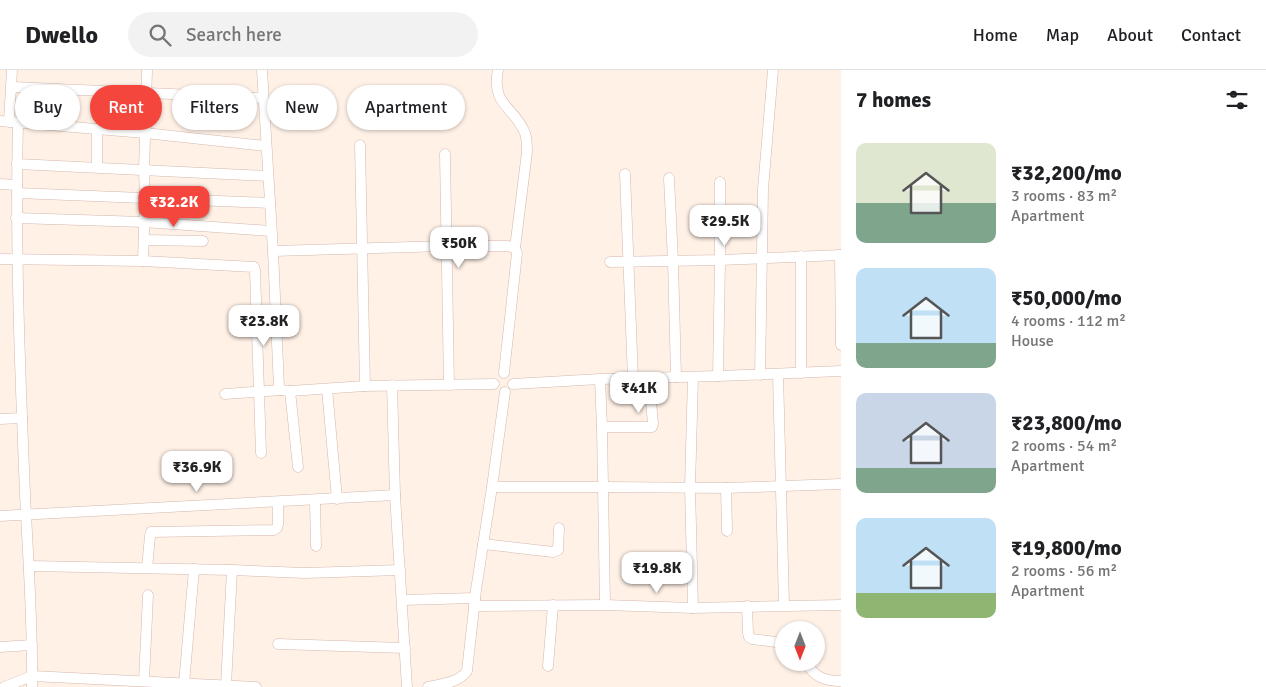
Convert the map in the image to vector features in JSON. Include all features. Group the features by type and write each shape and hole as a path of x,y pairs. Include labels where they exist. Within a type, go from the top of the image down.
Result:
{"street":[{"path":"12,70 9,122 17,164 17,258 26,514 30,566 32,687"},
{"path":"147,70 147,85"},
{"path":"262,70 272,231 278,384 286,391 298,467"},
{"path":"498,70 496,88 500,98 526,134 527,144 515,248 517,253 504,373"},
{"path":"760,375 764,175 773,70"},
{"path":"12,87 90,90"},
{"path":"162,94 263,98"},
{"path":"9,122 90,128"},
{"path":"97,130 97,168"},
{"path":"109,130 266,146"},
{"path":"143,261 146,130"},
{"path":"360,145 365,386"},
{"path":"445,154 449,385"},
{"path":"17,164 268,176"},
{"path":"625,174 634,379"},
{"path":"669,178 676,377"},
{"path":"718,376 720,182"},
{"path":"0,184 17,189 145,198 270,203"},
{"path":"16,218 144,222 272,231"},
{"path":"144,240 203,242"},
{"path":"273,251 446,246 508,246 515,248"},
{"path":"610,262 720,260 841,254 841,345"},
{"path":"800,373 801,256"},
{"path":"0,258 143,261 251,267 255,269 261,454"},
{"path":"513,384 600,379 841,371"},
{"path":"504,373 510,375 513,380 510,389 505,392 499,391 494,384 497,375 504,373"},
{"path":"778,374 784,605"},
{"path":"693,377 690,488 693,608"},
{"path":"602,427 650,427 653,425 649,378"},
{"path":"600,379 605,605"},
{"path":"225,394 365,386 494,384"},
{"path":"392,385 395,495 408,687"},
{"path":"327,389 337,499"},
{"path":"428,687 444,686 463,677 467,672 474,602 505,392"},
{"path":"0,419 22,418"},
{"path":"492,488 603,486 726,488 841,484"},
{"path":"726,488 727,531"},
{"path":"0,516 395,495"},
{"path":"315,500 316,546"},
{"path":"147,568 151,532 274,530 278,525 278,502"},
{"path":"483,544 553,552 558,550 559,528"},
{"path":"30,566 305,573 400,570"},
{"path":"184,684 194,569"},
{"path":"230,686 232,570"},
{"path":"144,681 148,595"},
{"path":"402,600 693,608 841,605"},
{"path":"548,666 553,605"},
{"path":"747,606 749,637 752,640 775,642"},
{"path":"278,644 405,648"},
{"path":"0,647 32,645"},
{"path":"813,671 823,679 841,681"},
{"path":"4,686 32,676 97,683 144,681 256,687"}]}
